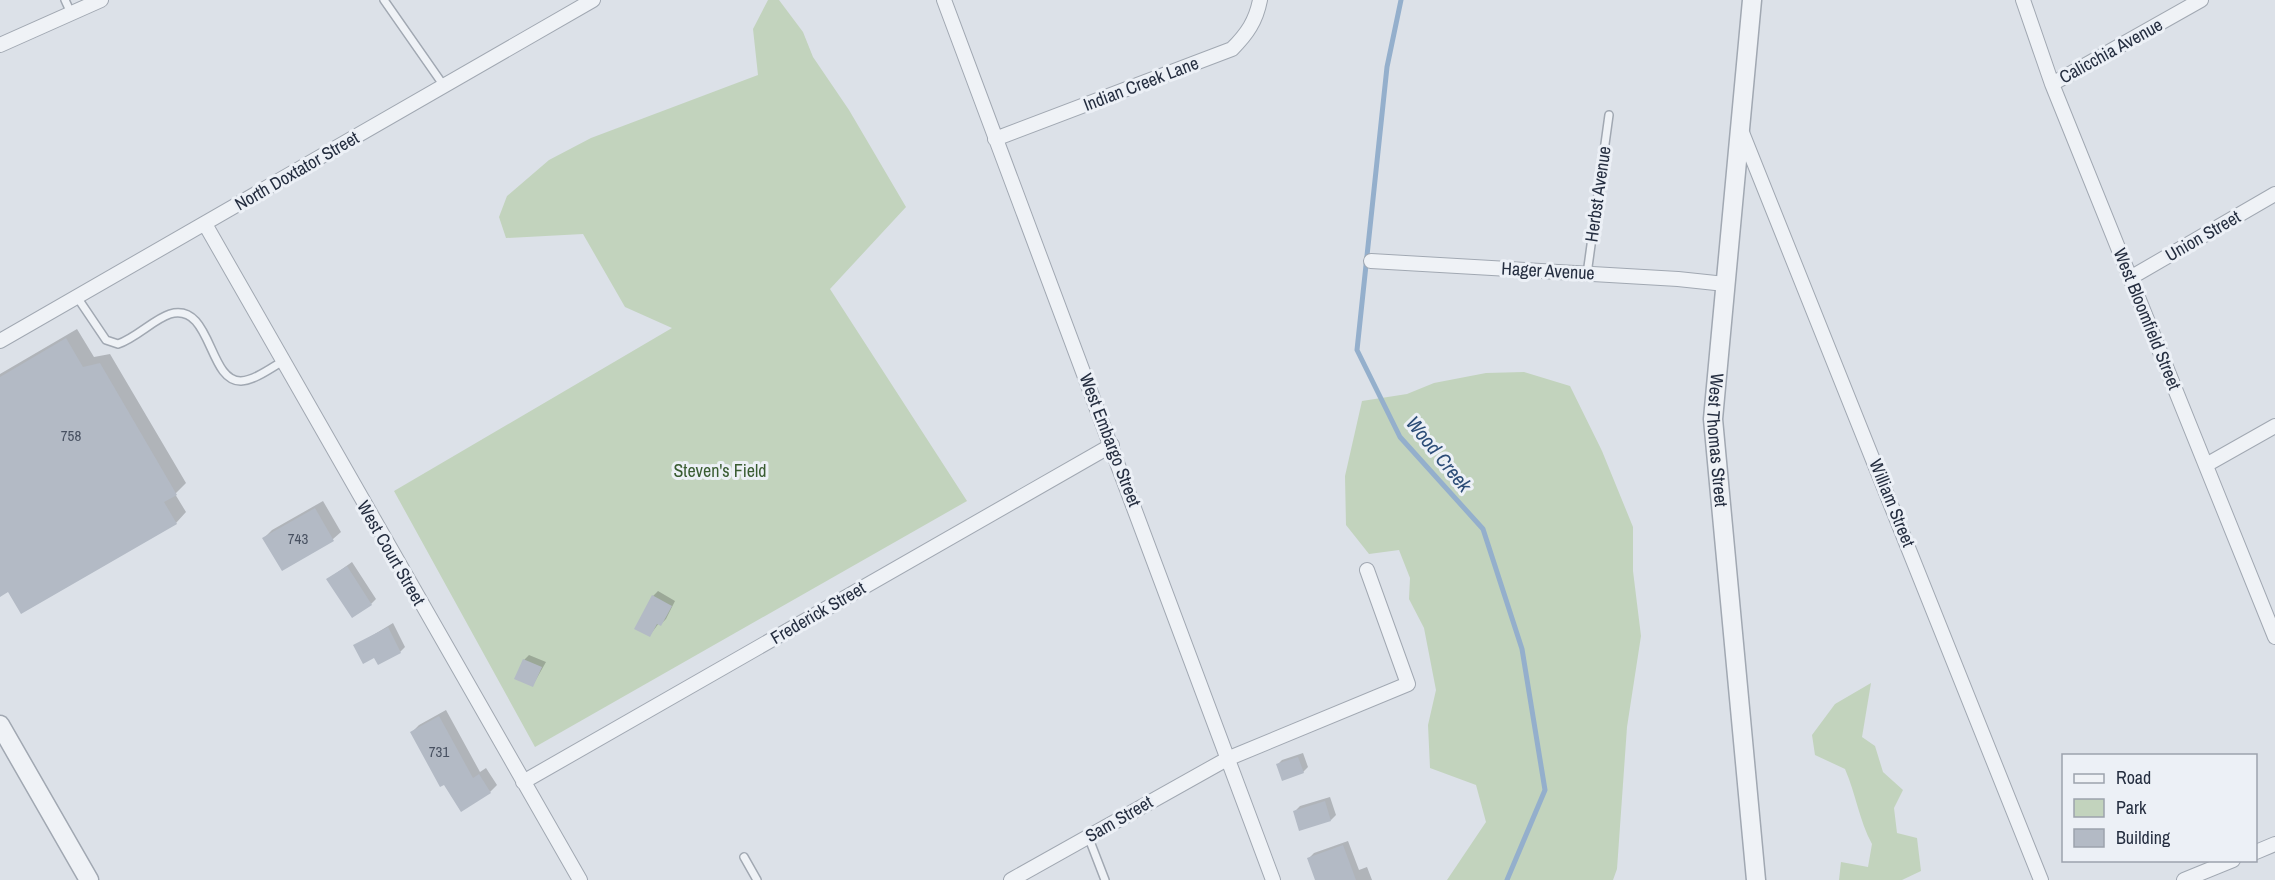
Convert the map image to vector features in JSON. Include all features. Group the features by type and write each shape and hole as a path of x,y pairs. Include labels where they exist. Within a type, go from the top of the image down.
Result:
{"street":[{"path":"0,45 68,7 101,0"},
{"name":"North Doxtator Street","path":"0,341 593,0"},
{"name":"West Embargo Street","path":"944,0 1273,880"},
{"name":"Indian Creek Lane","path":"995,139 1232,49 1248,33 1260,0"},
{"name":"West Thomas Street","path":"1752,0 1713,419 1756,880"},
{"name":"West Bloomfield Street","path":"2023,0 2052,84 2275,637"},
{"name":"Calicchia Avenue","path":"2052,84 2201,0"},
{"name":"William Street","path":"1741,128 2041,880"},
{"name":"Union Street","path":"2130,278 2275,195"},
{"name":"West Court Street","path":"205,224 580,880"},
{"name":"Hager Avenue","path":"1371,261 1725,284"},
{"path":"2206,465 2275,426"},
{"name":"Frederick Street","path":"524,782 1112,445"},
{"name":"Sam Street","path":"1011,880 1227,759 1321,722 1408,684 1367,570"},
{"path":"0,725 88,880"},
{"path":"2257,852 2275,844"},
{"path":"2184,880 2202,877 2231,862"}],"lane":[{"path":"384,0 444,86"},
{"name":"Herbst Avenue","path":"1587,274 1608,115"},
{"path":"77,297 106,340 118,345 170,314 183,314 195,320 202,330 225,375 238,381 248,380 283,361"},
{"path":"1088,836 1105,880"},
{"path":"744,857 757,880"}],"green space":[{"name":"Steven's Field","path":"768,0 779,0 803,32 813,57 849,110 906,207 830,289 967,501 535,747 394,491 672,328 625,307 583,234 506,238 499,217 507,196 549,160 591,138 758,75 753,29"},
{"path":"1524,372 1570,386 1602,451 1633,527 1633,571 1641,636 1627,727 1617,869 1613,880 1447,880 1486,822 1476,785 1430,768 1428,725 1436,690 1424,628 1409,599 1410,578 1399,550 1369,554 1346,525 1345,476 1362,401 1407,394 1434,383 1486,373"},
{"path":"1871,683 1862,737 1875,746 1883,772 1903,790 1894,808 1897,833 1917,838 1921,871 1902,880 1839,880 1841,862 1868,867 1872,844 1845,769 1815,755 1812,735 1835,704"}],"building":[{"path":"66,338 83,367 100,363 177,495 164,502 177,524 21,614 8,592 0,597 0,377"},
{"path":"315,508 334,541 282,571 262,538"},
{"path":"347,566 372,605 352,618 326,579"},
{"path":"652,595 672,606 661,626 657,624 650,637 634,629"},
{"path":"388,627 401,653 378,665 374,658 363,664 353,645"},
{"path":"523,659 542,667 533,687 514,679"},
{"path":"439,716 473,778 479,774 491,793 461,812 444,785 440,787 410,732"},
{"path":"1298,757 1304,773 1282,781 1276,764"},
{"path":"1325,801 1331,821 1299,831 1293,811"},
{"path":"1343,845 1356,880 1315,880 1307,858"}],"waterway":[{"name":"Wood Creek","path":"1401,0 1387,67 1357,350 1400,437 1483,529 1522,649 1545,790 1507,880"}]}
